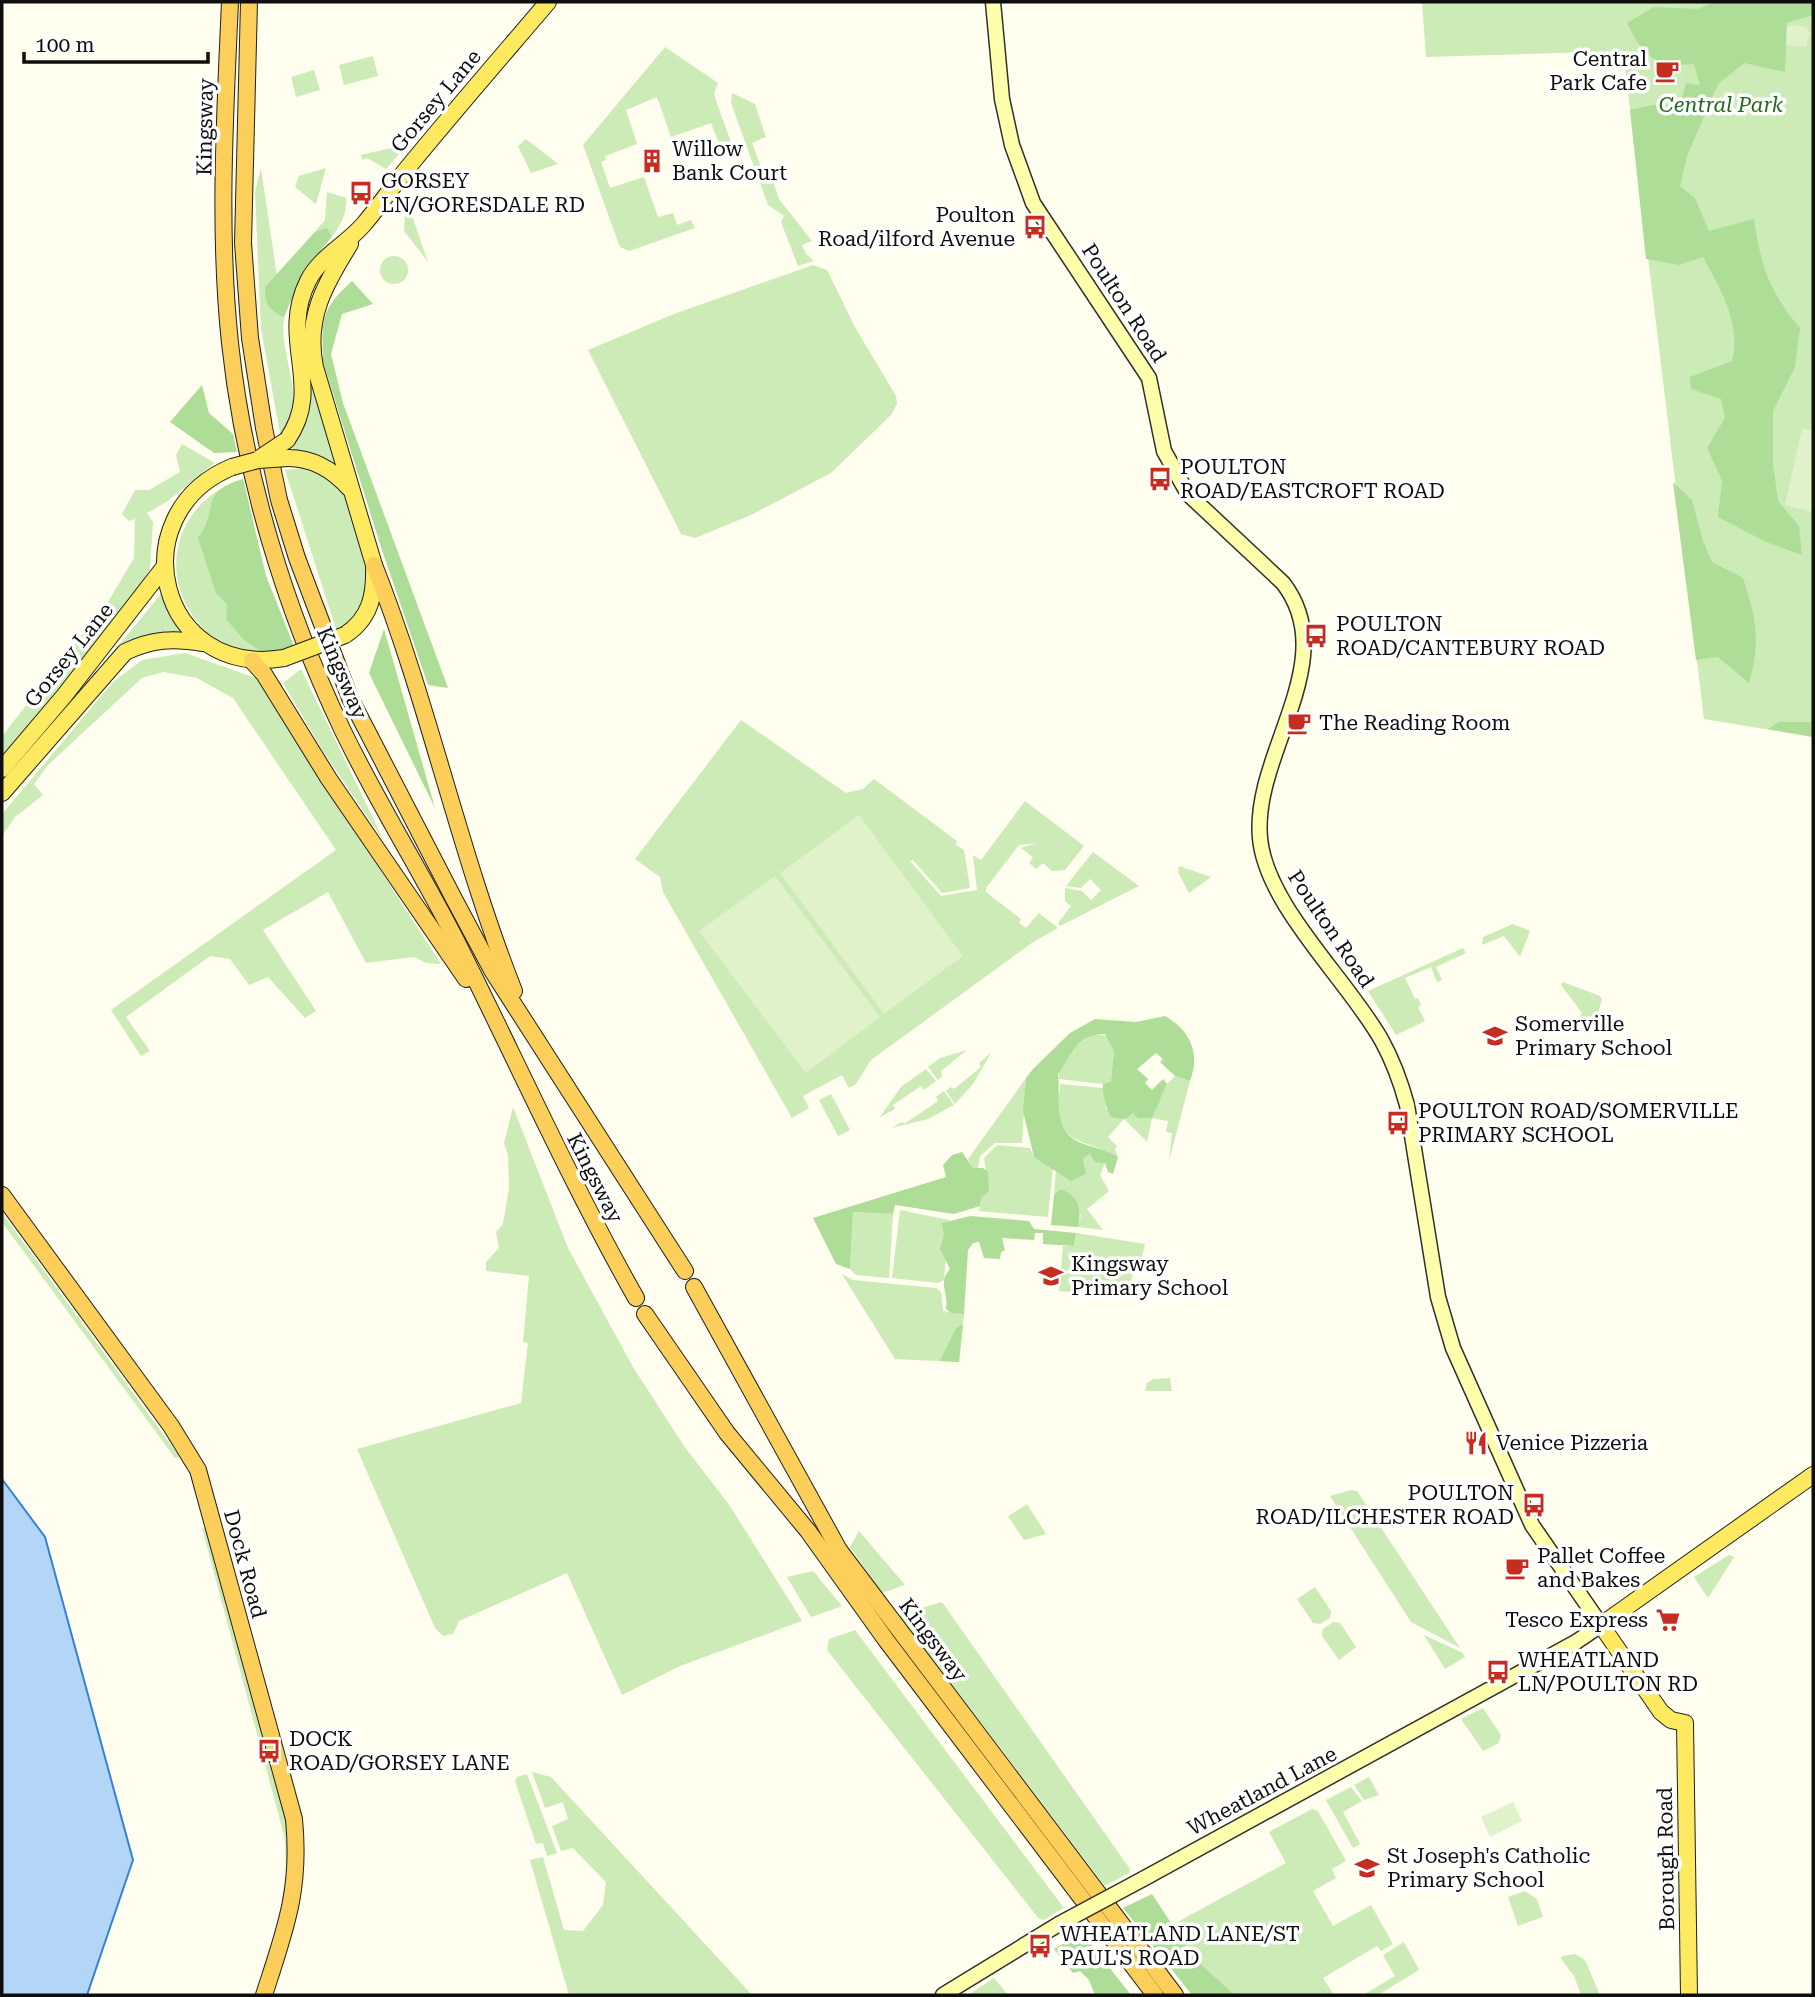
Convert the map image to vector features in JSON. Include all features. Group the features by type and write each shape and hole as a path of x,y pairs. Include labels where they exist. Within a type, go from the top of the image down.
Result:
{"highway":[{"name":"Kingsway","path":"230,2 224,228 230,343 258,496 314,668 344,733 456,940 585,1208 636,1298"},
{"name":"Kingsway","path":"249,2 243,243 250,338 279,500 319,622 350,698 470,929 685,1271"},
{"path":"374,565 397,622 484,907 525,1019"},
{"path":"252,661 502,1034"},
{"name":"Dock Road","path":"2,1195 171,1426 198,1470 294,1819 297,1876 291,1908 264,1995"},
{"name":"Kingsway","path":"694,1287 839,1550 1175,1995"},
{"name":"Kingsway","path":"645,1314 727,1433 808,1531 886,1640 1155,1995"}],"main road":[{"name":"Gorsey Lane","path":"352,490 315,367 312,336 316,305 359,230 414,160 548,2"},
{"name":"Poulton Road","path":"993,2 1002,99 1009,133 1033,203 1149,378 1164,451 1173,472 1188,494 1283,583 1294,597 1301,617 1302,669 1267,778 1260,837 1265,862 1272,880 1304,930 1382,1040 1398,1075 1407,1105 1438,1297 1453,1348 1532,1525 1661,1712 1671,1720 1685,1723"},
{"name":"Gorsey Lane","path":"258,460 287,440 300,422 304,385 296,336 302,300 309,280 330,255 359,230"},
{"path":"288,458 323,466 352,490 374,565 374,586 366,616 345,635 284,658 252,661 234,658 203,643 178,614 166,583 165,566 168,533 184,502 211,478 232,467 258,460 288,458"},
{"name":"Gorsey Lane","path":"2,769 64,696 165,566"},
{"name":"Gorsey Lane","path":"2,793 125,652 149,641 179,639 203,643"},
{"path":"1601,1625 1813,1475"},
{"name":"Wheatland Lane","path":"943,1995 1059,1924 1349,1768 1576,1642 1601,1625"},
{"name":"Borough Road","path":"1685,1723 1689,1995"}],"green space":[{"name":"Central Park","path":"1422,2 1813,2 1813,737 1704,719 1623,51 1426,57"},
{"path":"1714,2 1813,2 1813,15 1787,23 1785,72 1744,63 1718,84 1687,156 1680,186 1695,198 1709,231 1754,219 1768,278 1789,315 1800,328 1795,367 1773,411 1773,464 1778,501 1799,526 1802,555 1766,542 1718,517 1722,480 1707,448 1725,418 1721,399 1691,389 1690,377 1732,361 1732,320 1703,257 1679,265 1646,259 1630,110 1653,105 1680,106 1686,83 1700,85 1694,64 1669,64 1652,58 1639,45 1627,23 1654,7 1698,9"},
{"path":"1787,26 1806,27 1810,33 1806,47 1786,45"},
{"path":"665,47 718,83 714,93 735,153 714,159 709,144 718,141 711,123 671,137 657,97 626,110 637,144 605,156 606,160 601,162 610,188 644,177 658,217 673,213 677,225 691,220 695,228 629,251 620,247 583,145"},
{"path":"373,56 378,76 344,85 339,65"},
{"path":"314,70 320,90 296,97 291,77"},
{"path":"732,93 755,104 766,137 752,143 764,175 771,175 779,199 812,241 802,245 806,254 814,261 798,266 781,222 784,216 768,205 731,103"},
{"path":"526,139 558,164 531,173 518,146"},
{"path":"408,144 386,169 367,158 362,160 361,155"},
{"path":"261,168 277,276 325,220 327,192 346,198 346,209 337,229 302,274 285,314 284,344 291,376 293,406 289,420 280,433 261,329 255,192"},
{"path":"326,168 316,204 295,187 299,176"},
{"path":"410,210 428,262 404,231 405,216"},
{"path":"327,228 332,236 303,273 284,317 279,315 267,302 265,287 315,232"},
{"path":"394,256 404,260 408,270 404,280 394,284 384,280 380,270 384,260"},
{"path":"813,265 827,270 856,329 896,396 897,404 891,415 831,473 751,515 695,538 681,534 588,350 674,314"},
{"path":"352,281 373,304 342,314 331,354 343,403 448,688 428,685 323,362 323,326 328,308"},
{"path":"309,373 339,467 306,452 294,453 292,448 306,422 310,394"},
{"path":"202,385 209,413 233,434 237,452 214,453 170,422"},
{"path":"1802,428 1813,431 1813,512 1785,505"},
{"path":"182,444 215,463 174,496 147,513 153,522 150,569 132,599 2,758 2,736 108,602 134,558 135,519 129,521 122,514 135,490 149,490 180,472 176,455"},
{"path":"304,468 327,477 346,496 370,572 363,612 337,632 285,470"},
{"path":"243,479 266,576 295,649 251,652 227,648 202,627 187,607 179,585 176,563 179,541 188,521 202,504 220,489"},
{"path":"243,479 266,576 295,649 267,655 244,640 226,619 227,604 216,593 198,538 205,527 215,496 229,484"},
{"path":"1673,482 1692,500 1703,541 1712,562 1743,578 1751,605 1756,642 1749,683 1718,657 1696,660"},
{"path":"161,594 185,635 114,651"},
{"path":"384,629 435,808 369,673"},
{"path":"185,653 256,678 441,964 426,963 414,957 366,963 328,892 263,930 316,1011 305,1018 268,977 249,985 230,959 210,956 126,1017 150,1051 141,1056 111,1010 336,850 233,698 197,678 163,672 142,678 48,765 34,784 43,795 15,817 2,836 2,814 113,682 142,660"},
{"path":"301,669 385,843 323,751 283,683"},
{"path":"741,720 846,793 863,789 874,779 957,841 956,845 964,850 970,888 942,893 913,860 910,861 941,896 977,890 973,855 981,860 1025,801 1084,846 1065,870 1052,871 1043,863 1036,869 1029,863 1033,857 1021,848 1036,843 1019,845 986,888 986,892 1021,919 1019,923 1026,928 1039,913 1058,928 1033,942 871,1060 856,1084 849,1088 842,1075 803,1096 809,1108 792,1118 663,892 660,877 635,859"},
{"path":"1779,722 1813,722 1813,737 1768,729"},
{"path":"859,815 963,956 884,1014 780,873"},
{"path":"1093,852 1139,886 1060,926 1058,923 1071,906 1065,901 1065,888 1082,891 1091,900 1101,890 1090,879 1081,888 1066,886"},
{"path":"1179,866 1211,877 1189,893 1178,872"},
{"path":"775,876 880,1017 806,1073 699,931"},
{"path":"1513,924 1530,931 1520,957 1504,936 1482,945 1483,937"},
{"path":"1463,948 1466,953 1436,967 1442,980 1437,982 1431,967 1405,978 1415,999 1418,998 1421,1005 1418,1007 1425,1021 1396,1035 1368,991"},
{"path":"1563,982 1600,996 1602,1000 1590,1035 1579,1017 1582,1013 1561,985"},
{"path":"1165,1016 1187,1036 1194,1052 1193,1071 1190,1081 1175,1076 1160,1062 1163,1059 1156,1053 1137,1069 1148,1079 1145,1083 1152,1090 1163,1079 1167,1084 1152,1118 1138,1118 1133,1113 1125,1119 1111,1117 1103,1084 1111,1081 1114,1051 1105,1034 1087,1037 1081,1041 1058,1074 1059,1113 1065,1131 1081,1143 1118,1157 1113,1174 1108,1172 1105,1163 1095,1162 1090,1154 1083,1158 1086,1174 1071,1181 1034,1157 1023,1111 1026,1078 1033,1069 1070,1033 1095,1019 1136,1022"},
{"path":"1093,1034 1109,1036 1114,1051 1111,1081 1103,1084 1059,1079 1061,1066 1069,1053"},
{"path":"967,1050 941,1071 942,1076 938,1080 928,1067 940,1058"},
{"path":"991,1053 973,1084 955,1104 946,1091 951,1087 954,1089 981,1067 979,1063"},
{"path":"926,1069 936,1081 924,1090 921,1086 893,1105 895,1109 880,1117 901,1087"},
{"path":"1175,1076 1190,1081 1169,1161 1172,1133 1166,1132 1168,1121 1152,1118 1147,1142 1124,1119 1108,1137 1117,1146 1115,1149 1118,1157 1076,1139 1062,1126 1058,1100 1060,1084 1103,1088 1106,1109 1152,1117 1167,1084"},
{"path":"1026,1078 1022,1143 995,1143 980,1156 978,1168 973,1169 968,1159"},
{"path":"944,1091 954,1105 928,1119 891,1128 902,1122 904,1124 938,1101 936,1097"},
{"path":"831,1094 850,1130 838,1136 819,1100"},
{"path":"513,1107 568,1248 633,1367 684,1446 730,1506 802,1621 680,1666 622,1695 567,1573 459,1621 453,1634 443,1636 435,1628 357,1449 521,1403 528,1343 523,1342 529,1276 486,1271 486,1262 499,1248 496,1232 503,1224 509,1188 508,1155 504,1143"},
{"path":"997,1145 1030,1148 1034,1157 1053,1167 1048,1217 979,1211 981,1198 989,1191 984,1158"},
{"path":"962,1152 973,1168 983,1168 988,1172 989,1191 981,1198 980,1206 954,1214 895,1205 893,1214 853,1212 850,1269 836,1264 813,1218 946,1177 943,1165 952,1155"},
{"path":"1091,1154 1105,1163 1100,1175 1109,1191 1087,1209 1103,1230 1078,1227 1081,1215 1060,1189 1054,1195 1056,1169 1062,1172 1085,1165 1082,1157"},
{"path":"1060,1189 1071,1195 1078,1204 1078,1227 1051,1225 1054,1195"},
{"path":"900,1210 949,1220 944,1280 938,1283 892,1278"},
{"path":"853,1212 893,1214 889,1278 856,1275 850,1269"},
{"path":"2,1213 179,1456 175,1458 2,1222"},
{"path":"970,1216 1029,1221 1034,1229 1076,1233 1074,1246 1043,1244 1043,1233 1035,1233 1034,1240 1002,1238 1005,1250 1001,1252 1000,1259 984,1258 979,1242 973,1243 968,1250 964,1314 951,1313 946,1309 944,1284 950,1269 940,1249 944,1235 942,1223"},
{"path":"1076,1233 1145,1244 1138,1273 1133,1273 1130,1285 1072,1280 1071,1284 1081,1285 1081,1293 1059,1291 1063,1246 1074,1246"},
{"path":"842,1274 853,1280 936,1288 941,1292 943,1311 964,1314 959,1362 895,1359"},
{"path":"1086,1285 1133,1290 1132,1295 1084,1294"},
{"path":"963,1324 959,1362 940,1361 956,1328"},
{"path":"1170,1378 1172,1391 1145,1391 1147,1383 1153,1379"},
{"path":"1357,1491 1460,1648 1411,1622 1330,1496"},
{"path":"1027,1504 1046,1534 1024,1540 1008,1516"},
{"path":"202,1528 207,1528 290,1838 285,1909 281,1908 286,1873 285,1839"},
{"path":"859,1531 905,1585 882,1593 850,1547"},
{"path":"1729,1555 1734,1557 1708,1598 1694,1577"},
{"path":"813,1571 842,1606 811,1617 787,1577"},
{"path":"1315,1587 1331,1611 1330,1618 1320,1624 1313,1623 1297,1599"},
{"path":"942,1602 1130,1869 1129,1873 1105,1886 899,1615"},
{"path":"1333,1622 1340,1623 1356,1647 1339,1660 1322,1636 1323,1629"},
{"path":"855,1630 1064,1908 1044,1920 1039,1919 827,1650 829,1639"},
{"path":"1424,1635 1463,1653 1465,1657 1445,1669"},
{"path":"1483,1708 1501,1735 1499,1743 1483,1751 1461,1719"},
{"path":"1328,1754 1332,1764 1297,1785 1293,1779"},
{"path":"532,1772 551,1777 752,1995 569,1995 530,1860 543,1857 564,1930 583,1931 603,1905 606,1882 573,1848 561,1851 552,1826 568,1819 563,1802 545,1808"},
{"path":"527,1774 557,1853 547,1856 543,1843 536,1844 515,1781 517,1777"},
{"path":"1369,1777 1379,1795 1364,1800 1354,1785"},
{"path":"1351,1787 1362,1801 1343,1812 1360,1844 1353,1848 1326,1800"},
{"path":"1513,1802 1522,1821 1490,1837 1481,1817"},
{"path":"1312,1809 1318,1811 1346,1861 1332,1869 1336,1878 1313,1891 1333,1926 1371,1905 1393,1944 1381,1951 1377,1946 1323,1978 1334,1995 1235,1995 1194,1958 1172,1925 1286,1863 1269,1832"},
{"path":"1525,1891 1537,1899 1543,1917 1518,1926 1508,1897"},
{"path":"1152,1894 1194,1958 1235,1995 1192,1995 1123,1908"},
{"path":"1082,1933 1131,1995 1095,1995 1089,1980 1080,1971 1073,1973 1054,1949"},
{"path":"1404,1942 1419,1970 1378,1995 1363,1995 1395,1976 1383,1955"},
{"path":"1575,1954 1585,1960 1600,1995 1581,1995 1574,1976 1561,1959 1562,1956"},
{"path":"994,1978 1008,1995 968,1995"}],"water":[{"path":"2,1479 45,1537 133,1860 87,1995 2,1995"}],"place":[{"name":"Central Park Cafe","path":"1667,71"},
{"name":"Willow Bank Court","path":"652,161"},
{"name":"GORSEY LN/GORESDALE RD","path":"361,193"},
{"name":"Poulton Road/ilford Avenue","path":"1035,227"},
{"name":"POULTON ROAD/EASTCROFT ROAD","path":"1160,479"},
{"name":"POULTON ROAD/CANTEBURY ROAD","path":"1316,636"},
{"name":"The Reading Room","path":"1299,723"},
{"name":"Somerville Primary School","path":"1495,1036"},
{"name":"POULTON ROAD/SOMERVILLE PRIMARY SCHOOL","path":"1398,1123"},
{"name":"Kingsway Primary School","path":"1051,1276"},
{"name":"Venice Pizzeria","path":"1476,1443"},
{"name":"POULTON ROAD/ILCHESTER ROAD","path":"1534,1505"},
{"name":"Pallet Coffee and Bakes","path":"1517,1568"},
{"name":"Tesco Express","path":"1668,1620"},
{"name":"WHEATLAND LN/POULTON RD","path":"1498,1672"},
{"name":"DOCK ROAD/GORSEY LANE","path":"269,1751"},
{"name":"St Joseph's Catholic Primary School","path":"1367,1868"},
{"name":"WHEATLAND LANE/ST PAUL'S ROAD","path":"1040,1946"}]}
